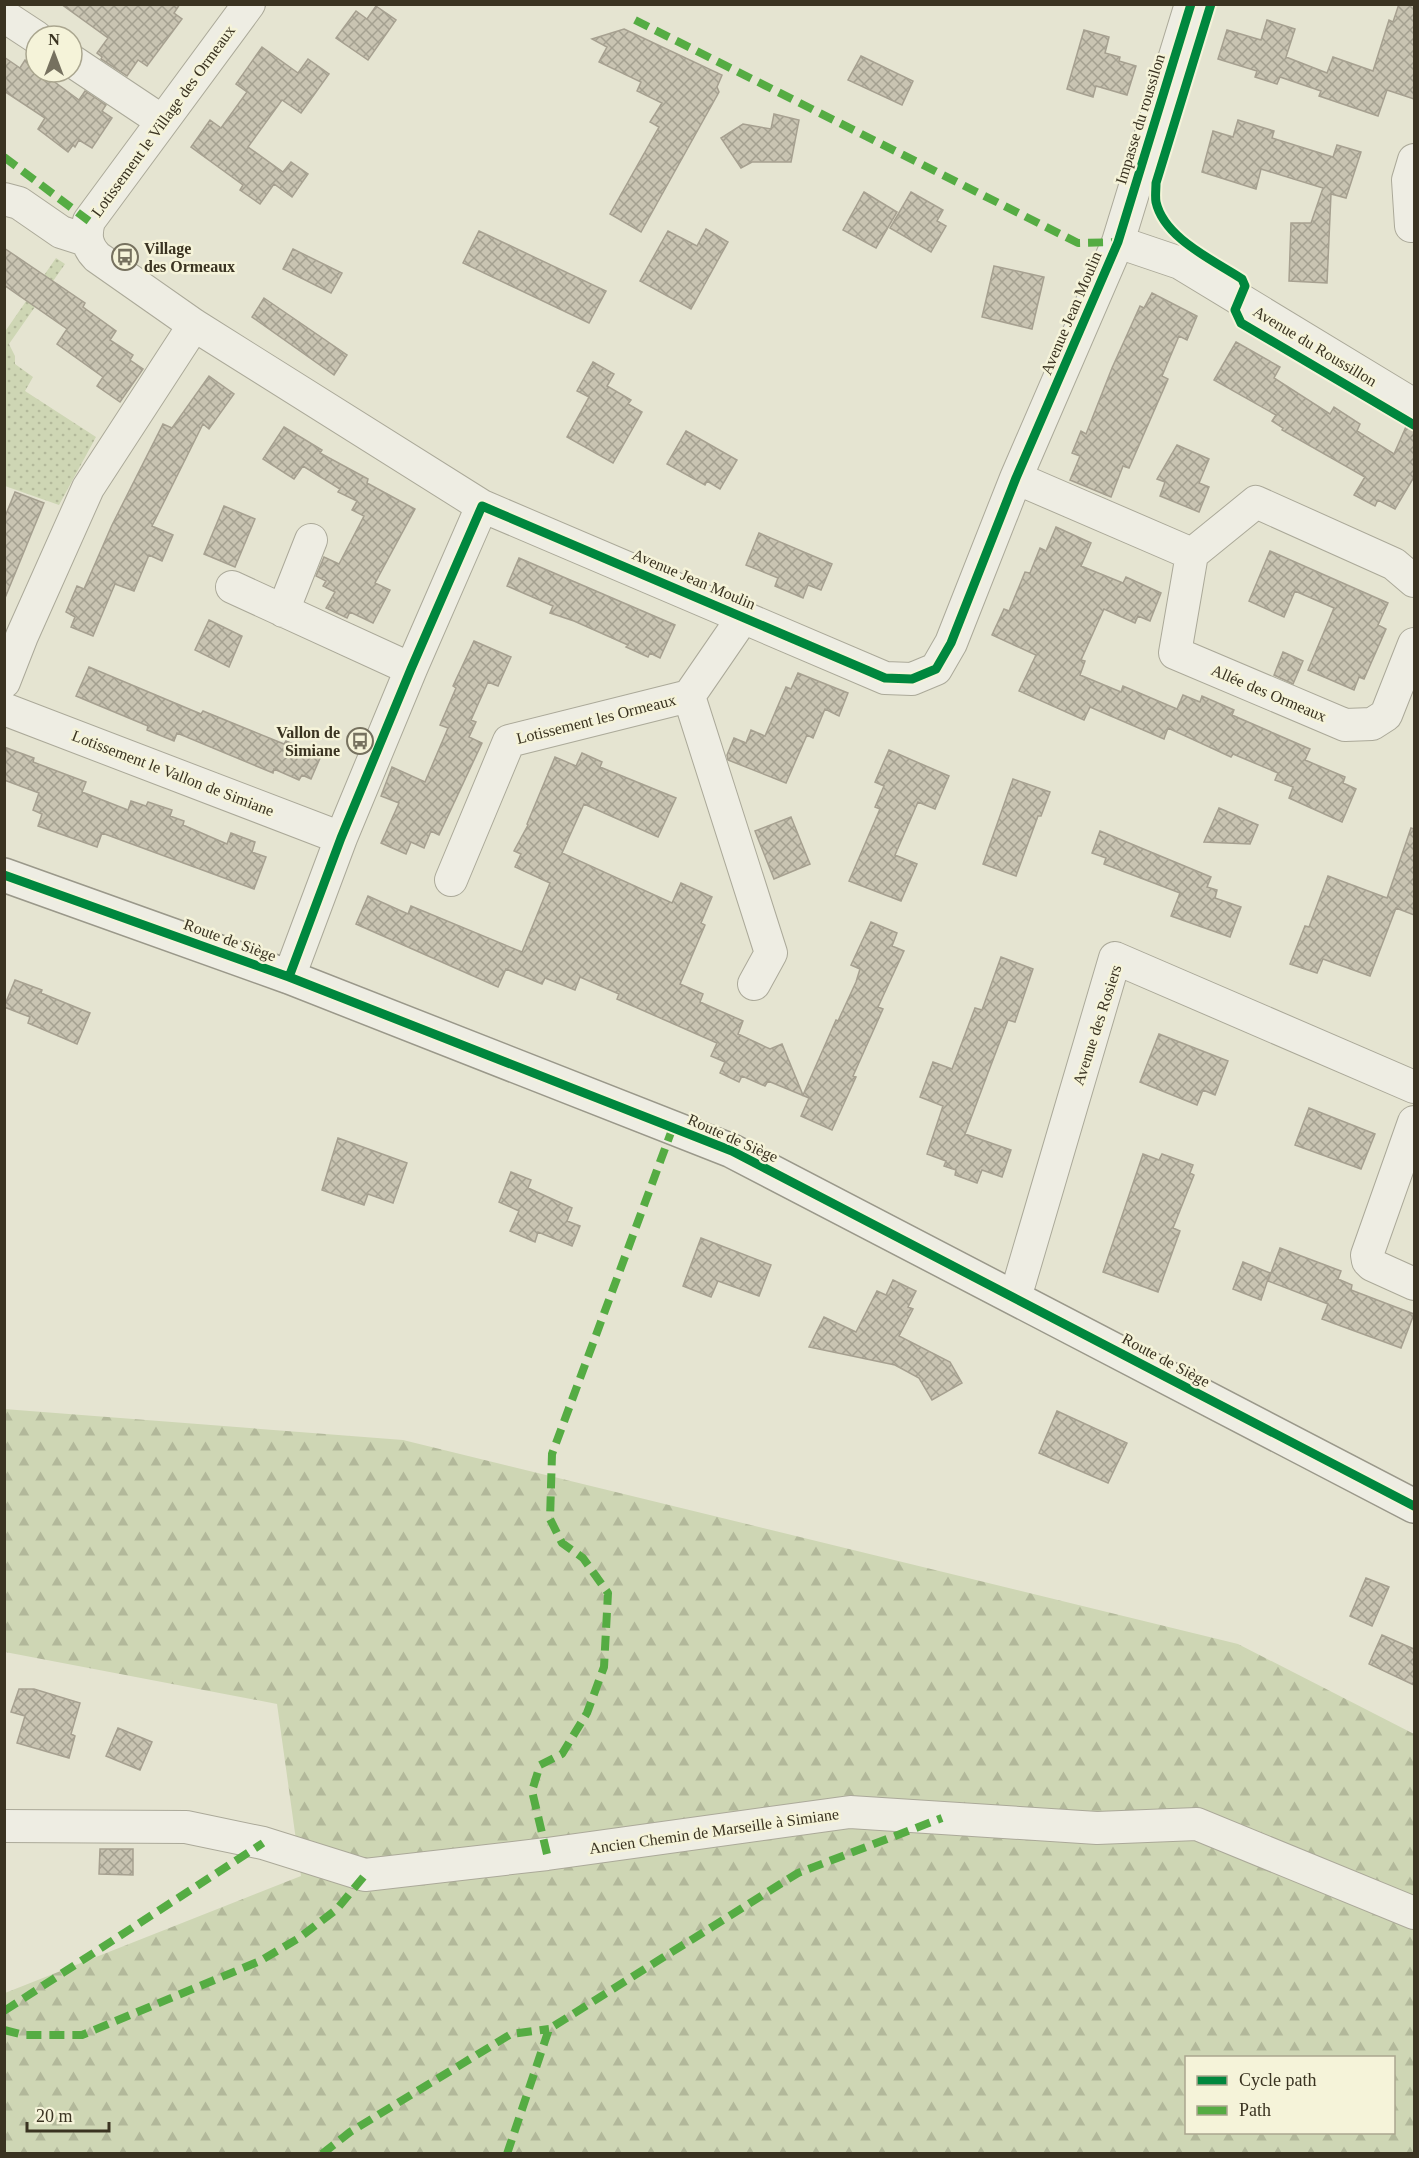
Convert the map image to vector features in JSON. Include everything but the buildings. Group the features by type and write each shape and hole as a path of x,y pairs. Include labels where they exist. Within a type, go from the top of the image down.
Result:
{"street":[{"name":"Lotissement le Village des Ormeaux","path":"86,240 86,230 90,220 249,4"},
{"name":"Impasse du roussilon","path":"1118,242 1191,4"},
{"path":"4,16 24,29"},
{"path":"84,69 162,121"},
{"path":"1411,226 1408,180 1414,160"},
{"path":"4,199 19,202 61,232 86,240"},
{"name":"Avenue Jean Moulin","path":"86,240 90,250 97,257 194,325 482,506 885,678 912,679 936,669 951,643 1016,478 1118,242"},
{"name":"Avenue du Roussillon","path":"1118,242 1180,263 1414,405"},
{"path":"4,682 88,488 194,325"},
{"path":"1016,478 1192,554 1256,502 1394,564 1414,581"},
{"path":"289,977 341,838 482,506"},
{"path":"283,610 311,540"},
{"name":"Allée des Ormeaux","path":"1192,554 1175,654 1345,725 1372,724 1386,715 1414,644"},
{"path":"232,588 411,669"},
{"name":"Lotissement les Ormeaux","path":"452,880 509,741 689,696 744,616"},
{"name":"Lotissement les Ormeaux","path":"689,696 771,953 754,984"},
{"name":"Lotissement le Vallon de Simiane","path":"4,709 341,838"},
{"name":"Route de Siège","path":"4,875 289,977 732,1151 1414,1506"},
{"name":"Avenue des Rosiers","path":"1015,1298 1115,958 1414,1087"},
{"path":"1414,1122 1366,1255 1368,1262 1372,1265 1414,1284"},
{"name":"Ancien Chemin de Marseille à Simiane","path":"4,1826 186,1827 263,1843 365,1875 547,1854 850,1812 1097,1828 1197,1824 1414,1913"}],"green space":[{"path":"56,258 65,264 9,344 15,356 15,364 33,377 25,391 96,437 59,505 5,486 4,333"},
{"path":"4,1409 403,1440 1238,1644 1414,1734 1414,2153 5,2153 5,1993 301,1876 277,1704 5,1652"}],"marked path":[{"path":"635,20 1078,243 1118,242"},
{"path":"4,157 89,221"},
{"path":"547,1854 532,1791 540,1765 562,1754 587,1713 604,1667 608,1593 583,1558 562,1543 550,1519 552,1454 673,1127"},
{"path":"507,2154 549,2029 798,1873 942,1818"},
{"path":"4,2011 263,1843"},
{"path":"4,2030 24,2035 82,2035 260,1961 299,1938 337,1909 365,1875"},
{"path":"322,2154 350,2132 511,2034 549,2029"}],"cycle path":[{"path":"289,977 341,838 482,506 885,678 912,679 936,669 951,643 1016,478 1118,242 1191,4"},
{"path":"1211,4 1156,183 1156,202 1161,215 1169,227 1191,247 1242,279 1245,286 1235,310 1241,323 1414,425"},
{"path":"4,875 289,977 732,1151 1414,1506"}],"place":[{"name":"Village des Ormeaux","path":"125,257"},
{"name":"Vallon de Simiane","path":"360,741"}]}
